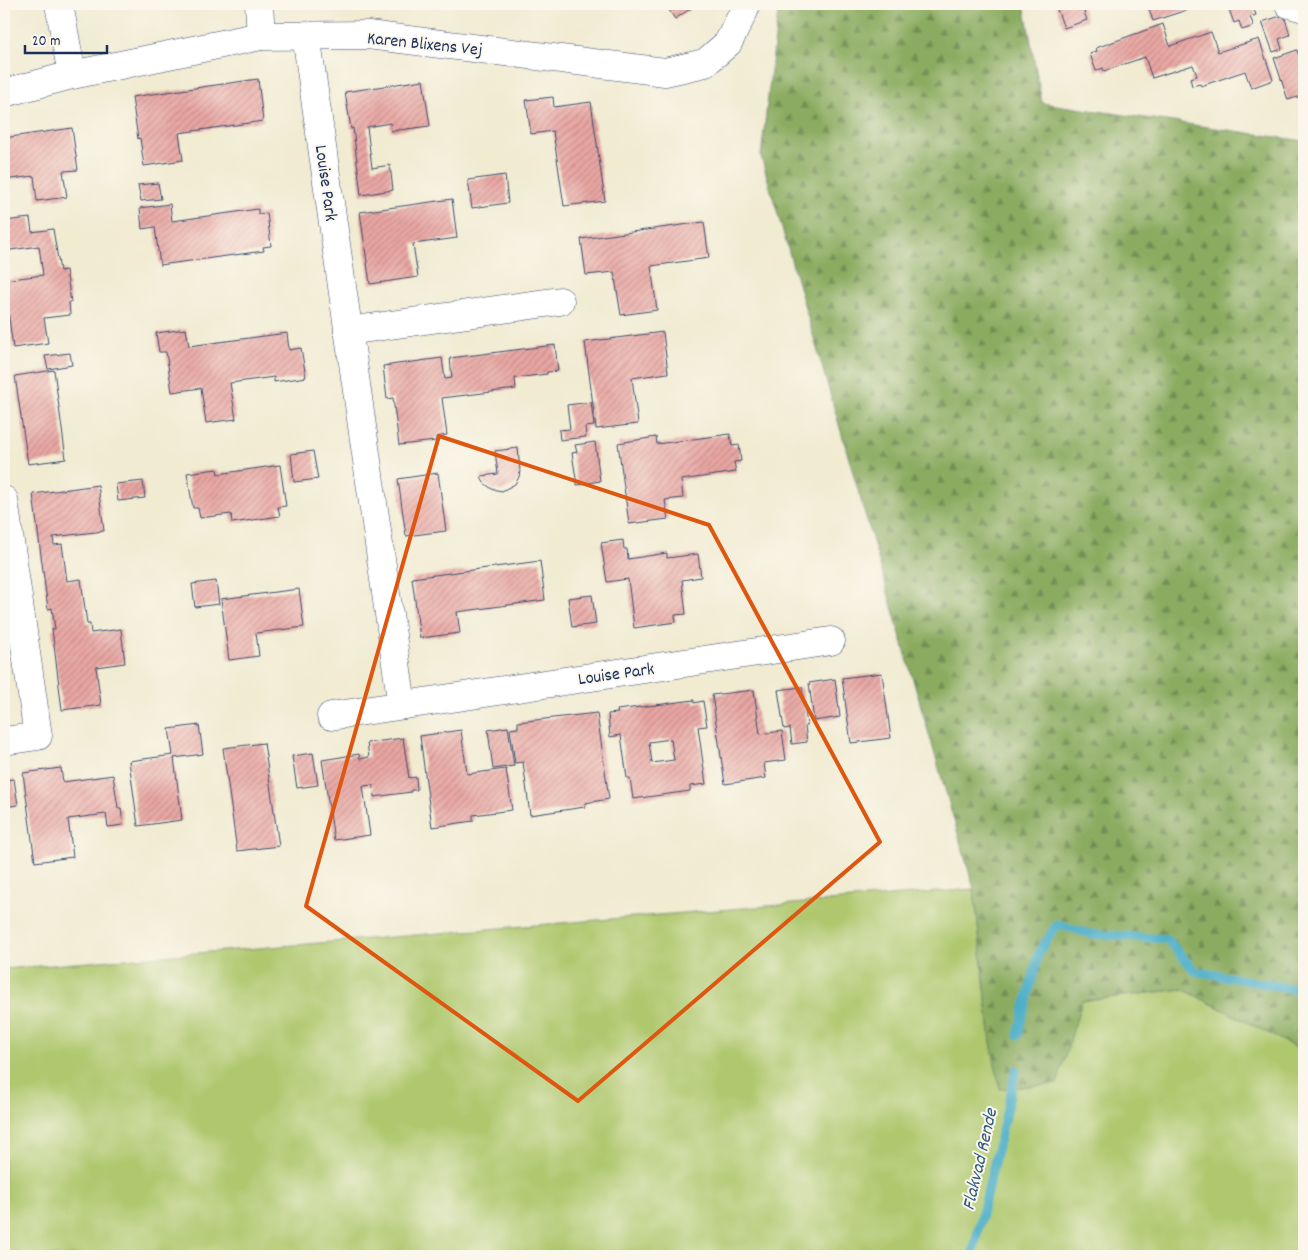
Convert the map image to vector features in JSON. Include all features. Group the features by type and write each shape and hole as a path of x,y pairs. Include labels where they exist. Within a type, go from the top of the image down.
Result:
{"street":[{"path":"59,4 72,75"},
{"path":"258,4 261,36"},
{"name":"Karen Blixens Vej","path":"4,93 72,75 261,36 368,35 665,72 704,63 728,44 746,4"},
{"path":"1289,4 1304,8"},
{"name":"Louise Park","path":"306,35 402,705"},
{"path":"348,331 560,301"},
{"path":"4,500 11,601 38,736 4,741"},
{"name":"Louise Park","path":"331,716 831,641"}],"highlighted area":[{"path":"439,436 709,525 880,842 578,1101 306,906"}],"green space":[{"path":"779,4 1024,4 1042,103 1304,141 1304,1049 1299,1049 1183,989 1082,1001 1057,1084 1000,1089 991,1043 974,889 761,156"},
{"path":"974,889 991,1042 1082,1001 1183,989 1299,1049 1304,1049 1304,1256 4,1256 4,969"}],"building":[{"path":"665,4 691,4 693,7 675,19"},
{"path":"1055,4 1081,4 1087,20 1064,28"},
{"path":"1147,4 1194,4 1196,7 1153,21"},
{"path":"1227,4 1252,4 1256,15 1250,17 1254,26 1242,30 1239,21 1234,23"},
{"path":"1284,15 1290,35 1279,39 1282,49 1273,52 1262,22"},
{"path":"1163,24 1170,46 1211,32 1218,52 1259,39 1273,80 1251,88 1245,71 1201,86 1200,84 1192,86 1190,78 1197,76 1193,65 1152,78 1145,57 1104,71 1103,68 1096,71 1090,54 1097,51 1096,48"},
{"path":"1297,50 1304,68 1304,95 1288,100 1274,58"},
{"path":"258,79 263,121 179,133 183,160 144,166 132,97"},
{"path":"423,80 430,126 391,131 390,123 367,127 372,168 390,165 393,190 361,195 353,128 351,129 345,92"},
{"path":"553,97 554,107 591,102 605,201 564,206 553,131 531,134 526,100"},
{"path":"72,128 78,170 63,171 67,197 37,201 34,176 4,180 4,138"},
{"path":"505,175 508,203 472,208 468,180"},
{"path":"158,183 161,199 141,201 138,185"},
{"path":"452,199 457,238 413,244 418,277 370,284 360,212"},
{"path":"170,204 172,221 258,209 258,214 267,213 271,246 263,247 264,251 160,265 155,227 142,229 140,208"},
{"path":"30,218 32,232 53,229 60,271 66,270 71,302 69,302 70,315 44,318 48,343 13,348 4,280 43,275 39,246 4,251 4,221"},
{"path":"704,222 709,258 651,266 657,310 621,315 614,272 586,275 581,239"},
{"path":"186,329 189,346 287,333 289,350 301,348 306,377 274,382 274,377 230,383 236,419 206,423 201,388 172,392 166,352 159,352 156,333"},
{"path":"663,332 668,373 632,378 638,424 596,429 585,342"},
{"path":"555,345 558,371 515,378 516,389 442,398 447,435 436,437 436,441 399,445 393,398 387,399 383,366 442,358 445,379 452,378 450,358"},
{"path":"70,353 72,365 48,369 45,356"},
{"path":"54,370 66,459 28,464 15,376"},
{"path":"591,402 594,426 585,427 586,437 560,440 559,430 570,429 567,405"},
{"path":"730,434 732,446 739,445 741,461 734,462 736,472 681,480 683,498 665,500 668,519 629,524 618,443 656,437 657,444"},
{"path":"595,442 600,481 577,485 572,453 577,452 575,445"},
{"path":"518,448 520,471 515,484 502,491 492,489 484,483 481,476 498,474 495,451"},
{"path":"313,451 318,479 294,482 291,454"},
{"path":"280,465 286,506 278,507 280,516 232,523 231,514 200,518 198,508 193,508 187,473 217,469 218,474"},
{"path":"438,473 446,531 406,536 398,479"},
{"path":"143,481 145,498 118,501 116,484"},
{"path":"98,485 104,531 53,537 54,545 62,544 67,581 81,579 87,624 90,624 91,633 121,629 125,663 96,667 101,705 62,710 52,629 55,629 52,608 48,609 33,494"},
{"path":"623,540 624,549 627,549 628,559 667,553 667,558 698,554 701,577 682,580 686,614 675,615 676,622 634,628 628,579 607,582 601,543"},
{"path":"540,561 545,600 457,612 460,633 420,638 412,578"},
{"path":"216,581 219,604 195,607 192,584"},
{"path":"299,589 304,627 256,633 259,656 229,660 221,599"},
{"path":"592,595 596,624 572,627 568,598"},
{"path":"882,673 891,738 851,743 842,678"},
{"path":"835,679 840,717 814,721 809,683"},
{"path":"802,687 807,725 805,726 807,742 792,744 790,728 784,729 778,690"},
{"path":"754,690 760,734 782,731 786,760 764,763 766,778 725,784 712,695"},
{"path":"694,700 694,703 703,701 707,726 698,727 706,784 690,786 690,791 633,799 630,778 627,778 621,735 610,737 608,714 618,713 617,710","holes":["671,739 674,760 652,763 649,742"]},
{"path":"597,713 609,799 585,803 585,807 530,815 523,762 515,763 510,729 518,728 518,722"},
{"path":"199,725 203,754 174,758 182,820 138,826 129,761 173,755 169,729"},
{"path":"508,727 514,766 493,769 488,730"},
{"path":"461,730 467,774 506,769 512,810 473,815 473,821 432,827 420,736"},
{"path":"403,738 409,778 416,777 417,790 374,797 373,785 363,786 370,835 334,840 322,760 359,754 360,759 369,757 367,743"},
{"path":"264,743 279,846 237,851 223,748"},
{"path":"313,753 318,785 297,788 292,756"},
{"path":"61,768 63,782 113,775 118,808 121,808 123,825 108,827 106,814 68,819 73,857 35,862 23,773"},
{"path":"14,779 18,805 4,807 4,780"}],"waterway":[{"name":"Flakvad Rende","path":"1018,1035 1039,952 1057,924 1091,934 1167,939 1195,971 1304,991"},
{"name":"Flakvad Rende","path":"972,1256 1016,1070"}]}
